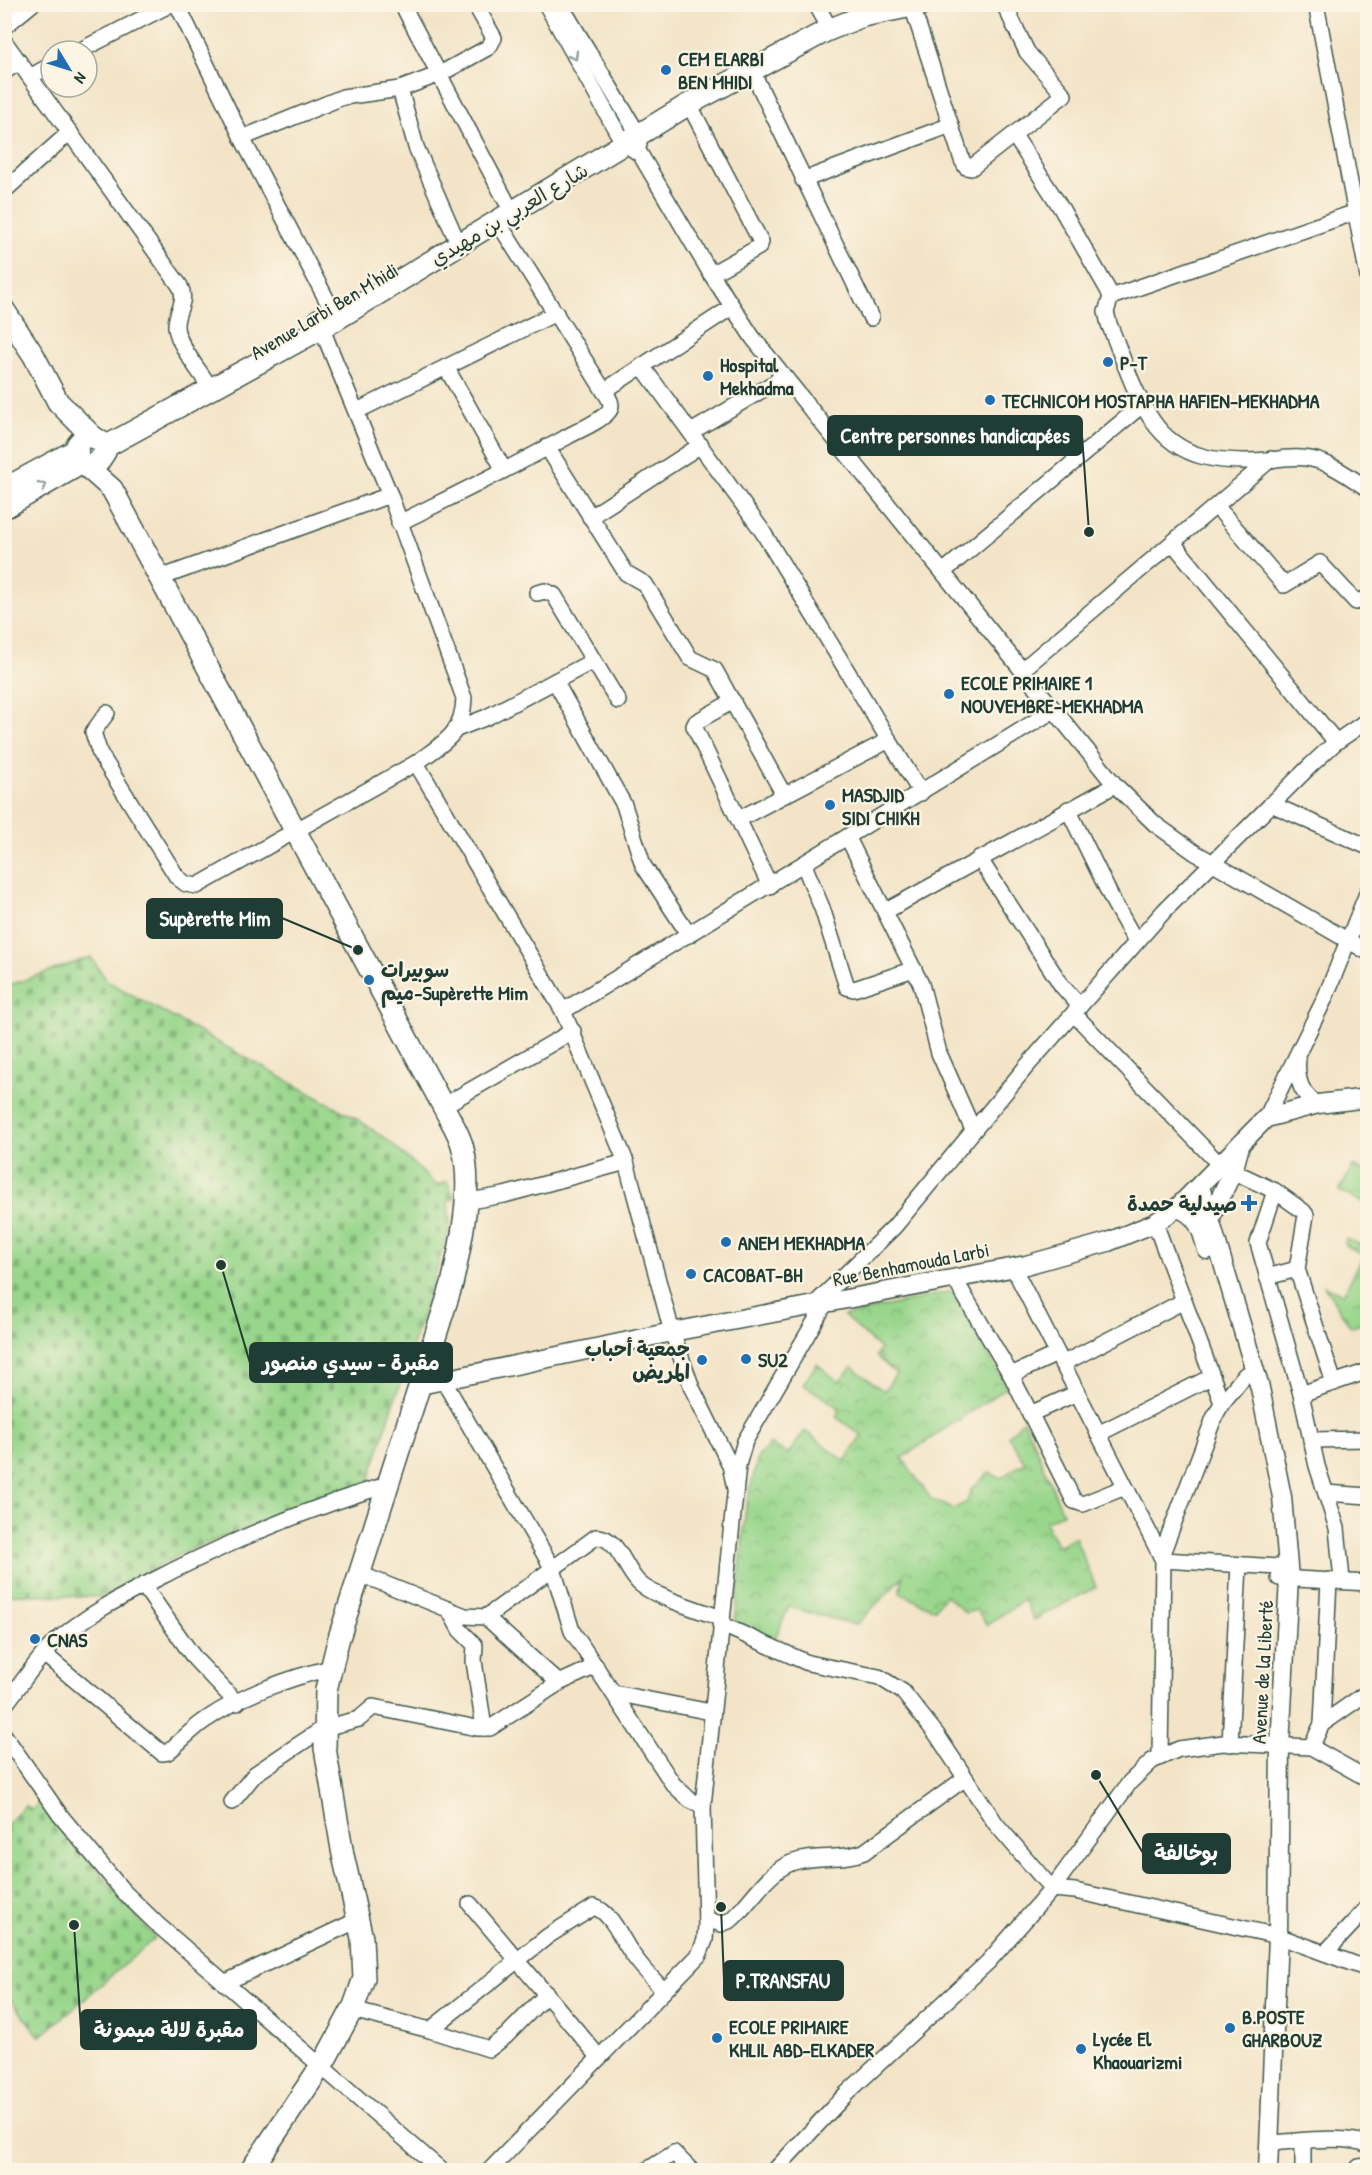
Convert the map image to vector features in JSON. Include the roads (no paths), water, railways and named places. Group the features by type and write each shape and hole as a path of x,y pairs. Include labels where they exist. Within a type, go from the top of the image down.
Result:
{"main road":[{"name":"Avenue Larbi Ben M'hidi","path":"377,287 506,201 630,137 820,12 862,4"},
{"name":"شارع العربي بن مهيدي","path":"90,449 208,385 323,317 498,222 630,137 688,104 846,22 917,5"},
{"path":"4,310 58,402 90,449 112,489 443,1106 463,1148 466,1165 463,1229 454,1273 387,1485 326,1690 324,1728 332,1796 358,1920 365,1960 364,1978 352,2010 320,2067 251,2170"},
{"path":"4,489 90,449"},
{"path":"4,508 90,449"}],"street":[{"path":"4,27 33,4"},
{"path":"99,41 171,4"},
{"path":"177,4 242,138 323,317 464,698 459,728"},
{"path":"402,4 506,201"},
{"path":"242,138 344,97 399,88 440,74 489,47 494,41 475,4"},
{"path":"546,4 630,137 732,307 784,376 1115,785 1155,824 1212,863 1368,952"},
{"path":"560,4 630,137"},
{"path":"917,5 951,125 962,160 968,168 1064,95 1019,39 1004,4"},
{"path":"1316,4 1368,277"},
{"path":"4,41 182,291 183,302 176,329 208,385"},
{"path":"4,72 19,62"},
{"path":"30,77 39,72"},
{"path":"752,72 871,318"},
{"path":"399,88 416,147 454,234"},
{"path":"688,104 761,242 759,247 711,274"},
{"path":"803,180 951,125"},
{"path":"4,191 70,132"},
{"path":"1014,135 1061,208 1111,297 1106,312 1108,324 1143,404 1162,434 1193,455 1220,462 1298,458 1321,462 1368,489"},
{"path":"1111,297 1356,212"},
{"path":"399,523 504,471 608,413 611,402 498,222"},
{"path":"604,391 732,307"},
{"path":"357,411 556,314"},
{"path":"642,366 761,529 921,793"},
{"path":"446,367 504,471"},
{"path":"590,517 784,376"},
{"path":"943,572 1143,404"},
{"path":"547,447 626,573 645,584 690,658 711,666 733,701 784,795"},
{"path":"1022,670 1218,507 1271,459"},
{"path":"160,578 390,495"},
{"path":"1218,507 1284,585 1320,563 1356,602 1368,598"},
{"path":"1173,543 1336,742"},
{"path":"537,593 545,591 555,595 618,701"},
{"path":"107,713 95,727 93,738 177,877 186,884 197,886 416,763 459,728 487,717 593,661"},
{"path":"555,681 624,805 643,865 689,935"},
{"path":"733,701 696,722 694,726 770,886"},
{"path":"563,1011 804,866 1054,710"},
{"path":"490,2170 699,1955 705,1940 703,1806 738,1465 746,1441 820,1304 894,1227 973,1131 1136,942 1271,804 1336,742 1368,720"},
{"path":"739,819 889,740"},
{"path":"416,763 573,1031 626,1162 672,1332 692,1388 728,1458 735,1489"},
{"path":"885,911 1115,785"},
{"path":"1271,804 1368,847"},
{"path":"1068,809 1113,901 1136,942"},
{"path":"848,838 914,969 926,998 939,1053 973,1131"},
{"path":"979,858 1077,1010 1226,1168 1275,1191 1306,1215 1298,1269 1334,1383"},
{"path":"804,866 822,908 847,987 854,989 914,969"},
{"path":"1210,1220 1226,1168 1240,1144 1266,1118 1298,1055 1368,891"},
{"path":"443,1106 573,1031"},
{"path":"1298,1055 1298,1081 1311,1100 1318,1104"},
{"path":"1266,1118 1318,1104 1368,1098"},
{"path":"464,1202 504,1195 626,1162"},
{"name":"Rue Benhamouda Larbi","path":"420,1385 672,1332 1013,1267 1108,1242 1155,1223 1178,1208 1200,1186 1226,1168"},
{"name":"Avenue de la Liberté","path":"1200,1186 1260,1388 1275,1454 1282,1574 1275,1746 1268,2170"},
{"path":"1275,1191 1258,1240 1337,1528 1335,1580 1322,1724 1311,1747"},
{"name":"Avenue de la Liberté","path":"1178,1208 1193,1216 1200,1228 1245,1375 1266,1455 1282,1574"},
{"path":"1155,1223 1182,1302 1222,1403"},
{"path":"1013,1267 1162,1558"},
{"path":"1267,1277 1298,1269"},
{"path":"954,1278 1011,1374 1074,1501 1083,1504 1125,1487"},
{"path":"1011,1374 1060,1359 1182,1302"},
{"path":"1301,1394 1368,1371"},
{"path":"1160,1756 1162,1558 1207,1433 1222,1403 1245,1375"},
{"path":"1098,1434 1212,1377"},
{"path":"443,1380 553,1569 569,1625 631,1724 673,1784 690,1800 703,1806"},
{"path":"1030,1414 1077,1393"},
{"path":"1311,1440 1368,1439"},
{"path":"4,1706 44,1654 77,1625 143,1585 281,1521 387,1485"},
{"path":"1326,1493 1368,1496"},
{"path":"360,1574 465,1616 486,1617 596,1537 601,1536 609,1540 639,1583 676,1602 808,1663 870,1675 890,1682 921,1713 996,1824 1053,1889 1076,1891 1272,1935 1368,1969"},
{"path":"1162,1558 1239,1565 1282,1574 1368,1583"},
{"path":"1230,1744 1239,1565"},
{"path":"143,1585 195,1659 237,1703"},
{"path":"449,1610 460,1630 475,1645 474,1660 484,1728"},
{"path":"486,1617 559,1683"},
{"path":"44,1654 162,1753 168,1752 208,1718 237,1703 290,1679 331,1668"},
{"path":"232,1802 255,1774 324,1728 359,1719 369,1709 380,1707 484,1728 497,1725 559,1683 596,1666"},
{"path":"1322,1724 1368,1692"},
{"path":"614,1694 711,1712"},
{"path":"5,1738 60,1815 123,1891 224,1983 441,2170"},
{"path":"775,2170 846,2093 988,1962 1053,1889 1117,1798 1143,1768 1160,1756 1179,1749 1230,1744 1311,1747 1368,1779"},
{"path":"706,1919 721,1924 731,1920 780,1869 792,1863 844,1857 864,1852 964,1779"},
{"path":"470,1904 599,2057"},
{"path":"1325,1953 1368,1907"},
{"path":"430,2030 517,1959 590,1909 597,1908 664,1991"},
{"path":"224,1983 358,1920"},
{"name":"Avenue de la Liberté","path":"1257,2170 1272,1935"},
{"path":"352,2010 430,2030 489,2049 500,2042 547,1994"},
{"path":"1269,2143 1365,2139"},
{"path":"1303,2142 1303,2170"},
{"path":"647,2170 674,2153 691,2170"},
{"path":"1356,2170 1358,2167 1368,2166"}],"place":[{"name":"CEM ELARBI BEN MHIDI","path":"666,70"},
{"name":"P-T","path":"1108,362"},
{"name":"Hospital Mekhadma","path":"708,376"},
{"name":"TECHNICOM MOSTAPHA HAFIEN-MEKHADMA","path":"990,400"},
{"name":"Centre personnes handicapées","path":"1089,532"},
{"name":"ECOLE PRIMAIRE 1 NOUVEMBRE-MEKHADMA","path":"949,694"},
{"name":"MASDJID SIDI CHIKH","path":"830,805"},
{"name":"Supèrette Mim","path":"358,950"},
{"name":"سوبيرات ميم-Supèrette Mim","path":"369,980"},
{"name":"صيدلية حمدة","path":"1249,1203"},
{"name":"ANEM MEKHADMA","path":"726,1242"},
{"name":"مقبرة - سيدي منصور","path":"221,1265"},
{"name":"CACOBAT-BH","path":"691,1274"},
{"name":"SU2","path":"746,1359"},
{"name":"جمعية أحباب المريض","path":"702,1360"},
{"name":"CNAS","path":"35,1639"},
{"name":"بوخالفة","path":"1096,1775"},
{"name":"P.TRANSFAU","path":"721,1907"},
{"name":"مقبرة لالة ميمونة","path":"74,1925"},
{"name":"B.POSTE GHARBOUZ","path":"1230,2028"},
{"name":"ECOLE PRIMAIRE KHLIL ABD-ELKADER","path":"717,2038"},
{"name":"Lycée El Khaouarizmi","path":"1081,2049"}]}
